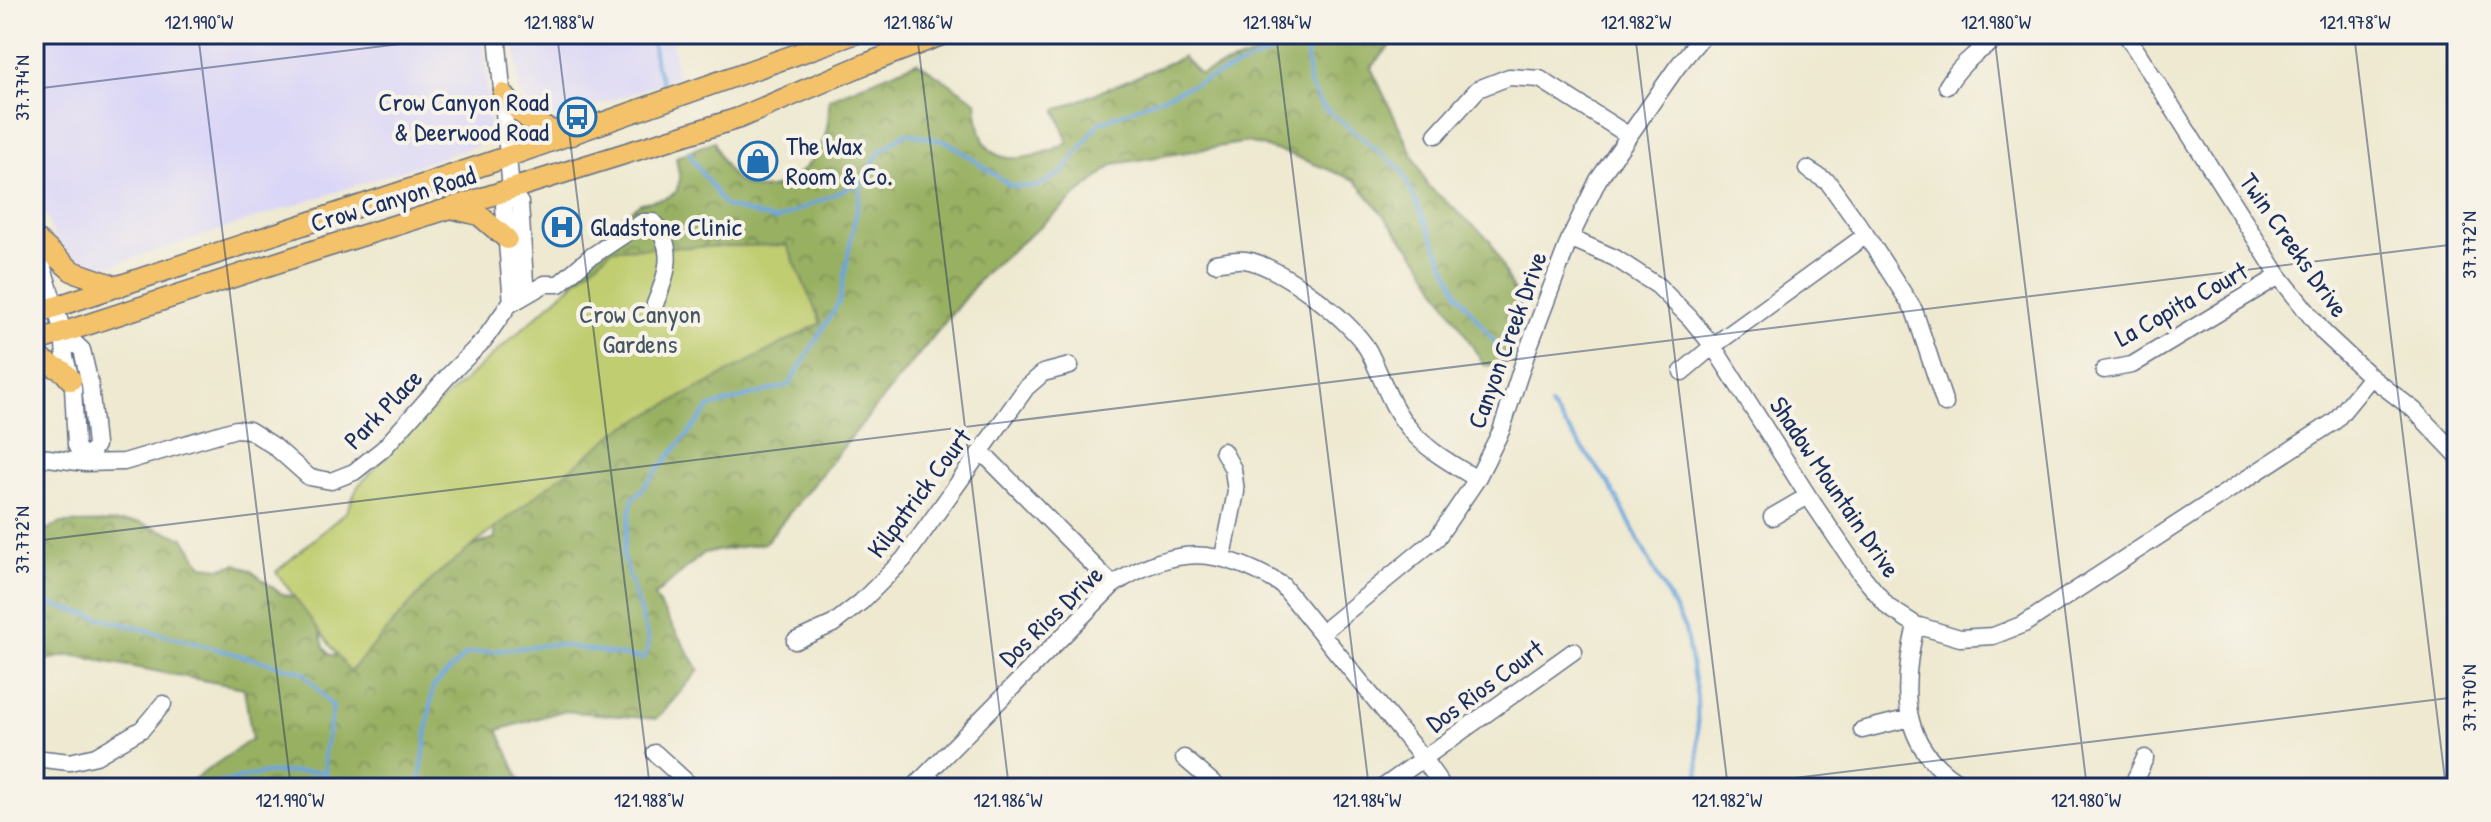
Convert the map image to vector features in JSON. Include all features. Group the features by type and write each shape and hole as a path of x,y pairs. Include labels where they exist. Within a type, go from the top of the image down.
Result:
{"main road":[{"name":"Crow Canyon Road","path":"34,314 572,135 854,34"},
{"name":"Crow Canyon Road","path":"34,342 739,118 944,34"},
{"path":"503,94 518,113 530,121 550,131 572,135"},
{"path":"451,208 479,215 507,239"},
{"path":"34,238 72,271 118,287"},
{"path":"34,356 63,371 71,380"}],"street":[{"path":"497,34 511,190 504,207 512,303 545,284 559,284 589,258 643,222 653,222 660,229 669,259 665,280 655,304"},
{"name":"Canyon Creek Drive","path":"1321,633 1437,538 1477,479 1501,431 1570,238 1598,180 1677,67 1704,34"},
{"path":"1947,86 1957,69 1974,53 2005,34"},
{"name":"Twin Creeks Drive","path":"2126,34 2279,276 2324,333 2371,377 2414,410 2457,455"},
{"path":"1436,135 1478,89 1509,77 1540,79 1628,135"},
{"path":"1807,169 1828,182 1914,310 1945,404"},
{"name":"Park Place","path":"34,456 85,463 124,462 236,429 249,430 274,446 309,477 331,481 354,472 383,449 484,340 525,282 520,203 511,190"},
{"path":"1682,372 1866,235"},
{"path":"34,238 63,332 71,380 76,445 85,463"},
{"name":"Shadow Mountain Drive","path":"1570,238 1615,258 1658,286 1713,346 1808,496 1861,574 1888,607 1916,625 1960,638 1993,636 2024,624 2335,421 2371,377"},
{"path":"1215,263 1243,260 1264,265 1315,298 1349,325 1368,350 1397,414 1411,431 1438,455 1477,479"},
{"name":"La Copita Court","path":"2104,370 2132,365 2279,276"},
{"path":"63,332 82,350 90,384 96,445 85,463"},
{"name":"Kilpatrick Court","path":"795,641 833,624 861,602 904,559 1026,388 1043,373 1070,366"},
{"path":"981,451 1113,585"},
{"path":"1223,451 1233,469 1236,492 1223,557"},
{"path":"1772,517 1808,496"},
{"name":"Dos Rios Drive","path":"913,788 1113,585 1158,561 1188,556 1223,557 1254,569 1282,585 1444,788"},
{"path":"1916,625 1907,663 1906,691 1910,718 1918,740 1930,759 1953,780 1968,788"},
{"name":"Dos Rios Court","path":"1382,788 1574,651"},
{"path":"34,758 70,762 96,756 142,729 163,704"},
{"path":"1862,730 1910,718"},
{"path":"655,753 693,788"},
{"path":"1184,758 1219,788"},
{"path":"2131,788 2145,758"},
{"path":"926,775 940,788"}],"shaded area":[{"path":"34,34 483,34 491,133 482,144 110,266 93,267 66,255 56,243 34,181"},
{"path":"514,34 671,34 678,77 554,118 526,104 519,89"}],"green space":[{"path":"1288,34 1400,34 1371,68 1427,185 1490,240 1520,305 1504,367 1484,365 1419,259 1355,180 1289,154 1247,142 1114,164 985,273 765,543 704,553 654,596 699,670 657,719 562,711 498,730 523,788 190,788 187,784 252,739 244,688 71,655 34,662 34,535 62,523 138,522 184,538 202,566 221,568 237,564 280,593 308,602 313,607 324,647 330,655 354,654 449,555 495,538 495,517 580,258 620,218 641,203 666,198 676,192 680,180 676,157 714,141 726,167 741,183 759,189 784,183 805,168 820,147 827,127 829,99 917,62 976,101 980,130 990,149 999,156 1010,158 1035,156 1068,143 1056,110 1183,57 1200,74 1291,42"},
{"name":"Crow Canyon Gardens","path":"787,245 821,323 619,430 436,575 350,672 276,572 347,511 358,486 427,414 612,249"}],"waterway":[{"path":"651,34 656,65 664,86"},
{"path":"419,788 433,687 466,654 555,644 644,659 649,642 623,555 632,501 710,407 789,385 839,302 862,182 880,151 906,133 948,142 1011,186 1036,187 1063,172 1099,123 1273,52 1298,34"},
{"path":"1315,34 1307,54 1309,83 1322,106 1401,169 1459,295 1499,348"},
{"path":"689,151 725,206 776,220 862,182"},
{"path":"1550,405 1610,485 1685,629 1697,696 1699,788"},
{"path":"34,600 303,672 333,707 324,753 327,788"},
{"path":"202,788 265,773 324,771"}],"place":[{"name":"Crow Canyon Road & Deerwood Road","path":"577,117"},
{"name":"The Wax Room & Co.","path":"758,161"},
{"name":"Gladstone Clinic","path":"562,227"}]}
